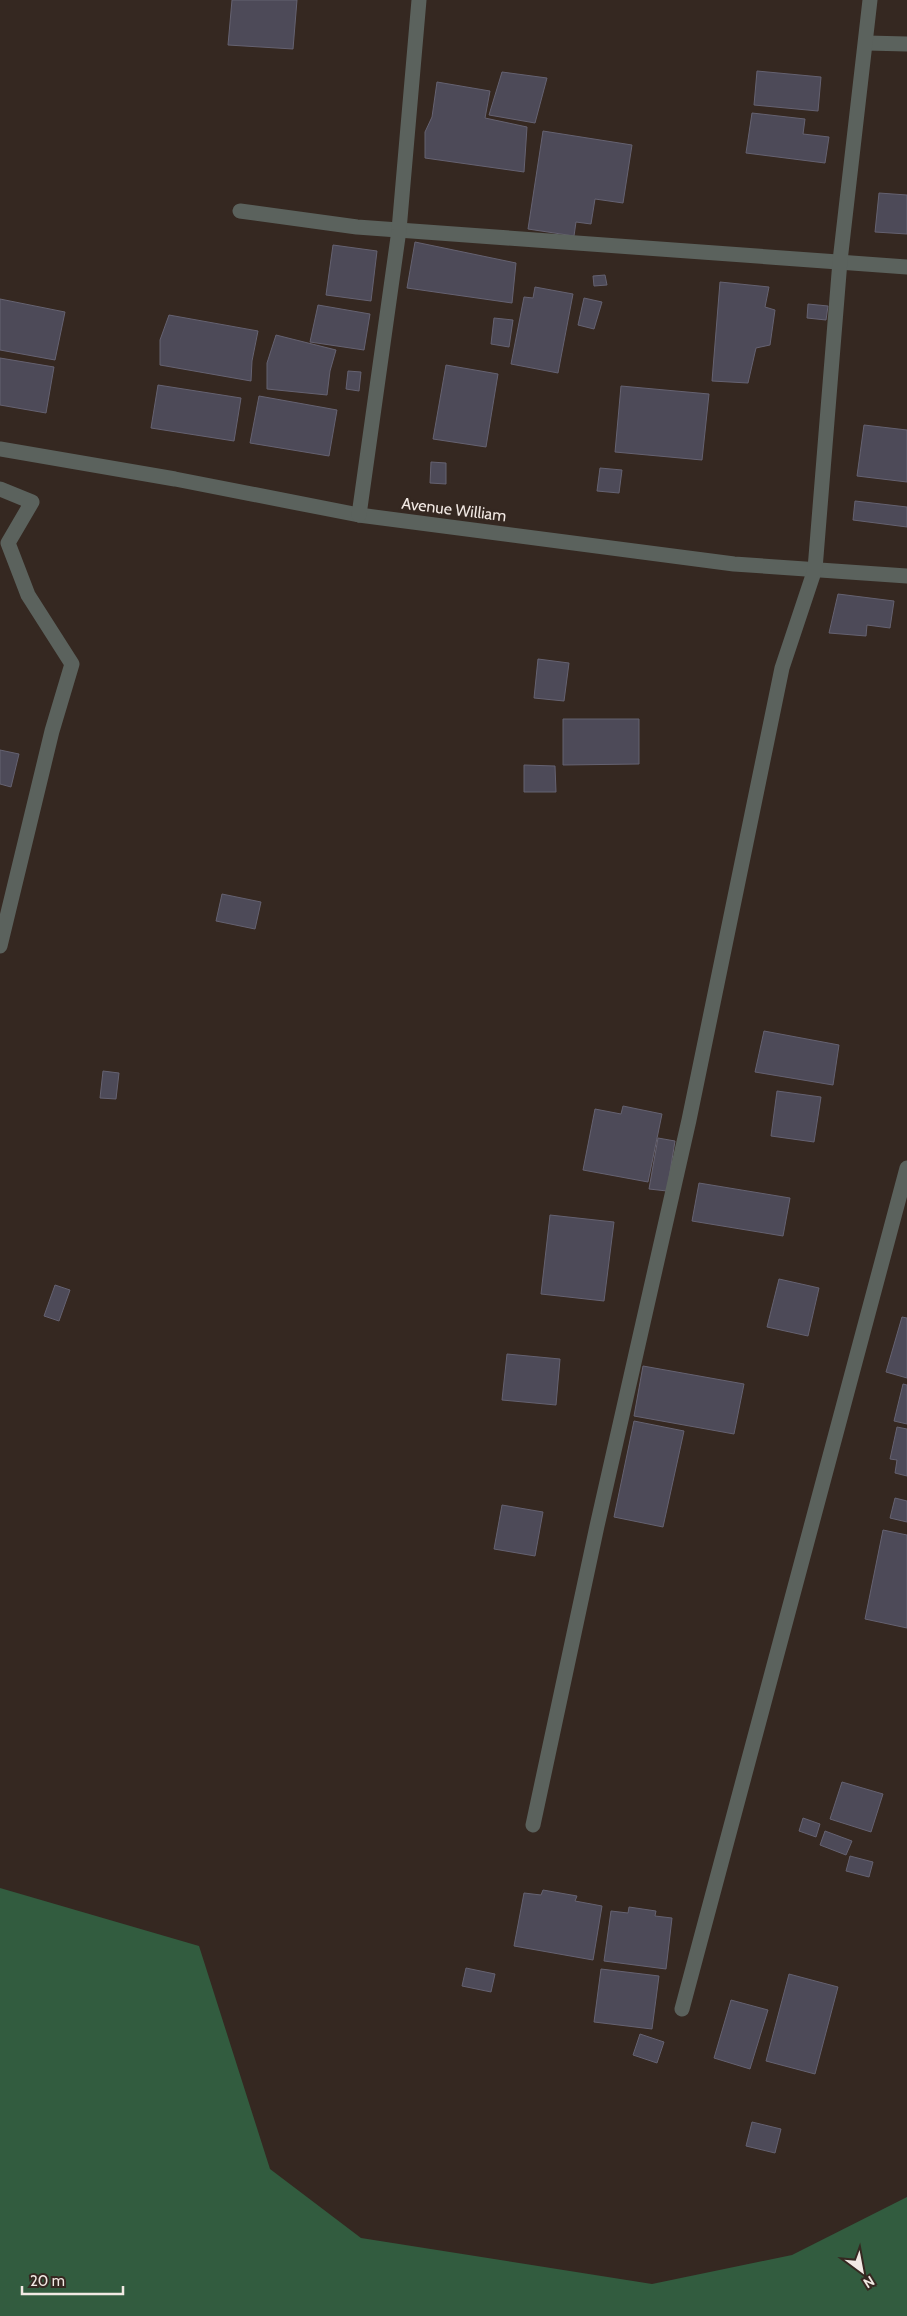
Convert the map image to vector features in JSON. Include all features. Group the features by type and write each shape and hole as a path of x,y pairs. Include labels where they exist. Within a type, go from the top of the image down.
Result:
{"street":[{"path":"359,515 399,230 419,0"},
{"path":"533,1825 597,1526 689,1120 782,668 815,569 840,261 867,43 870,0"},
{"path":"867,43 907,44"},
{"path":"240,211 357,228 907,266"},
{"name":"Avenue William","path":"0,449 175,479 359,515 734,564 907,576"},
{"path":"0,489 32,502 8,543 28,594 72,664 52,731 0,946"},
{"path":"682,2009 907,1168"}],"green space":[{"path":"0,1888 199,1946 270,2169 361,2238 652,2284 792,2255 907,2197 907,2316 0,2316"}],"building":[{"path":"232,0 297,0 293,49 228,45"},
{"path":"757,71 821,77 818,111 754,105"},
{"path":"502,72 547,78 535,123 489,115"},
{"path":"437,82 490,91 485,118 527,127 524,172 425,158 425,132 432,117"},
{"path":"752,113 805,119 803,134 829,137 825,163 746,153"},
{"path":"543,131 632,145 623,203 595,199 591,224 576,222 574,236 528,229"},
{"path":"879,193 907,195 907,234 875,232"},
{"path":"415,242 516,263 512,303 407,288"},
{"path":"333,245 377,251 371,301 326,295"},
{"path":"605,275 607,285 594,286 593,276"},
{"path":"720,282 769,287 765,307 775,310 770,345 756,348 748,383 712,381"},
{"path":"535,287 573,294 558,373 511,364 524,297 533,298"},
{"path":"584,298 602,302 594,329 578,325"},
{"path":"0,299 65,312 55,360 0,350"},
{"path":"808,304 828,306 826,320 807,318"},
{"path":"318,305 370,314 364,350 310,342"},
{"path":"169,315 258,331 252,361 251,381 160,365 160,340"},
{"path":"494,318 513,320 509,347 491,344"},
{"path":"276,335 336,350 330,371 327,395 267,389 267,363"},
{"path":"0,358 54,367 46,413 0,405"},
{"path":"446,365 498,374 486,447 433,439"},
{"path":"348,371 361,372 359,391 346,389"},
{"path":"158,385 241,398 234,441 151,428"},
{"path":"621,386 709,394 702,460 615,452"},
{"path":"259,396 337,410 329,456 250,443"},
{"path":"864,425 907,430 907,482 857,476"},
{"path":"431,462 446,463 446,484 430,483"},
{"path":"600,468 622,470 619,493 597,491"},
{"path":"855,501 907,507 907,527 853,520"},
{"path":"838,594 894,601 890,628 867,625 866,636 829,633"},
{"path":"538,659 569,663 564,701 534,698"},
{"path":"563,719 639,719 639,764 563,765"},
{"path":"0,750 19,754 11,787 0,784"},
{"path":"524,765 555,766 556,792 524,792"},
{"path":"222,894 261,902 255,929 216,921"},
{"path":"764,1031 839,1045 833,1085 755,1072"},
{"path":"103,1071 119,1073 116,1099 100,1098"},
{"path":"777,1091 821,1097 814,1142 771,1136"},
{"path":"623,1106 662,1114 648,1182 583,1170 595,1109 621,1114"},
{"path":"658,1138 675,1141 667,1191 649,1189"},
{"path":"699,1183 790,1198 783,1236 692,1221"},
{"path":"550,1215 614,1222 604,1301 541,1294"},
{"path":"779,1279 819,1288 808,1336 767,1327"},
{"path":"55,1285 70,1290 59,1321 44,1316"},
{"path":"902,1317 907,1318 907,1378 886,1372"},
{"path":"507,1354 560,1359 556,1405 502,1400"},
{"path":"643,1366 744,1384 734,1434 634,1416"},
{"path":"903,1384 907,1385 907,1424 894,1421"},
{"path":"634,1421 684,1431 663,1527 614,1517"},
{"path":"897,1427 907,1429 907,1476 895,1473 897,1460 890,1459"},
{"path":"895,1498 907,1501 907,1522 890,1518"},
{"path":"502,1505 543,1512 535,1556 494,1549"},
{"path":"883,1530 907,1535 907,1628 865,1619"},
{"path":"842,1782 883,1794 871,1832 830,1819"},
{"path":"803,1818 820,1824 816,1837 799,1831"},
{"path":"825,1831 852,1841 846,1855 820,1845"},
{"path":"850,1856 873,1862 869,1877 846,1871"},
{"path":"543,1890 577,1896 575,1901 602,1906 593,1960 514,1946 524,1893 541,1895"},
{"path":"629,1907 656,1911 655,1916 672,1918 666,1969 604,1961 611,1911 628,1913"},
{"path":"466,1968 495,1974 491,1992 462,1986"},
{"path":"601,1969 659,1976 652,2029 594,2022"},
{"path":"789,1974 838,1987 815,2074 766,2061"},
{"path":"731,2000 768,2010 750,2069 714,2058"},
{"path":"640,2034 664,2042 657,2063 633,2055"},
{"path":"752,2122 781,2129 775,2153 746,2146"}]}
